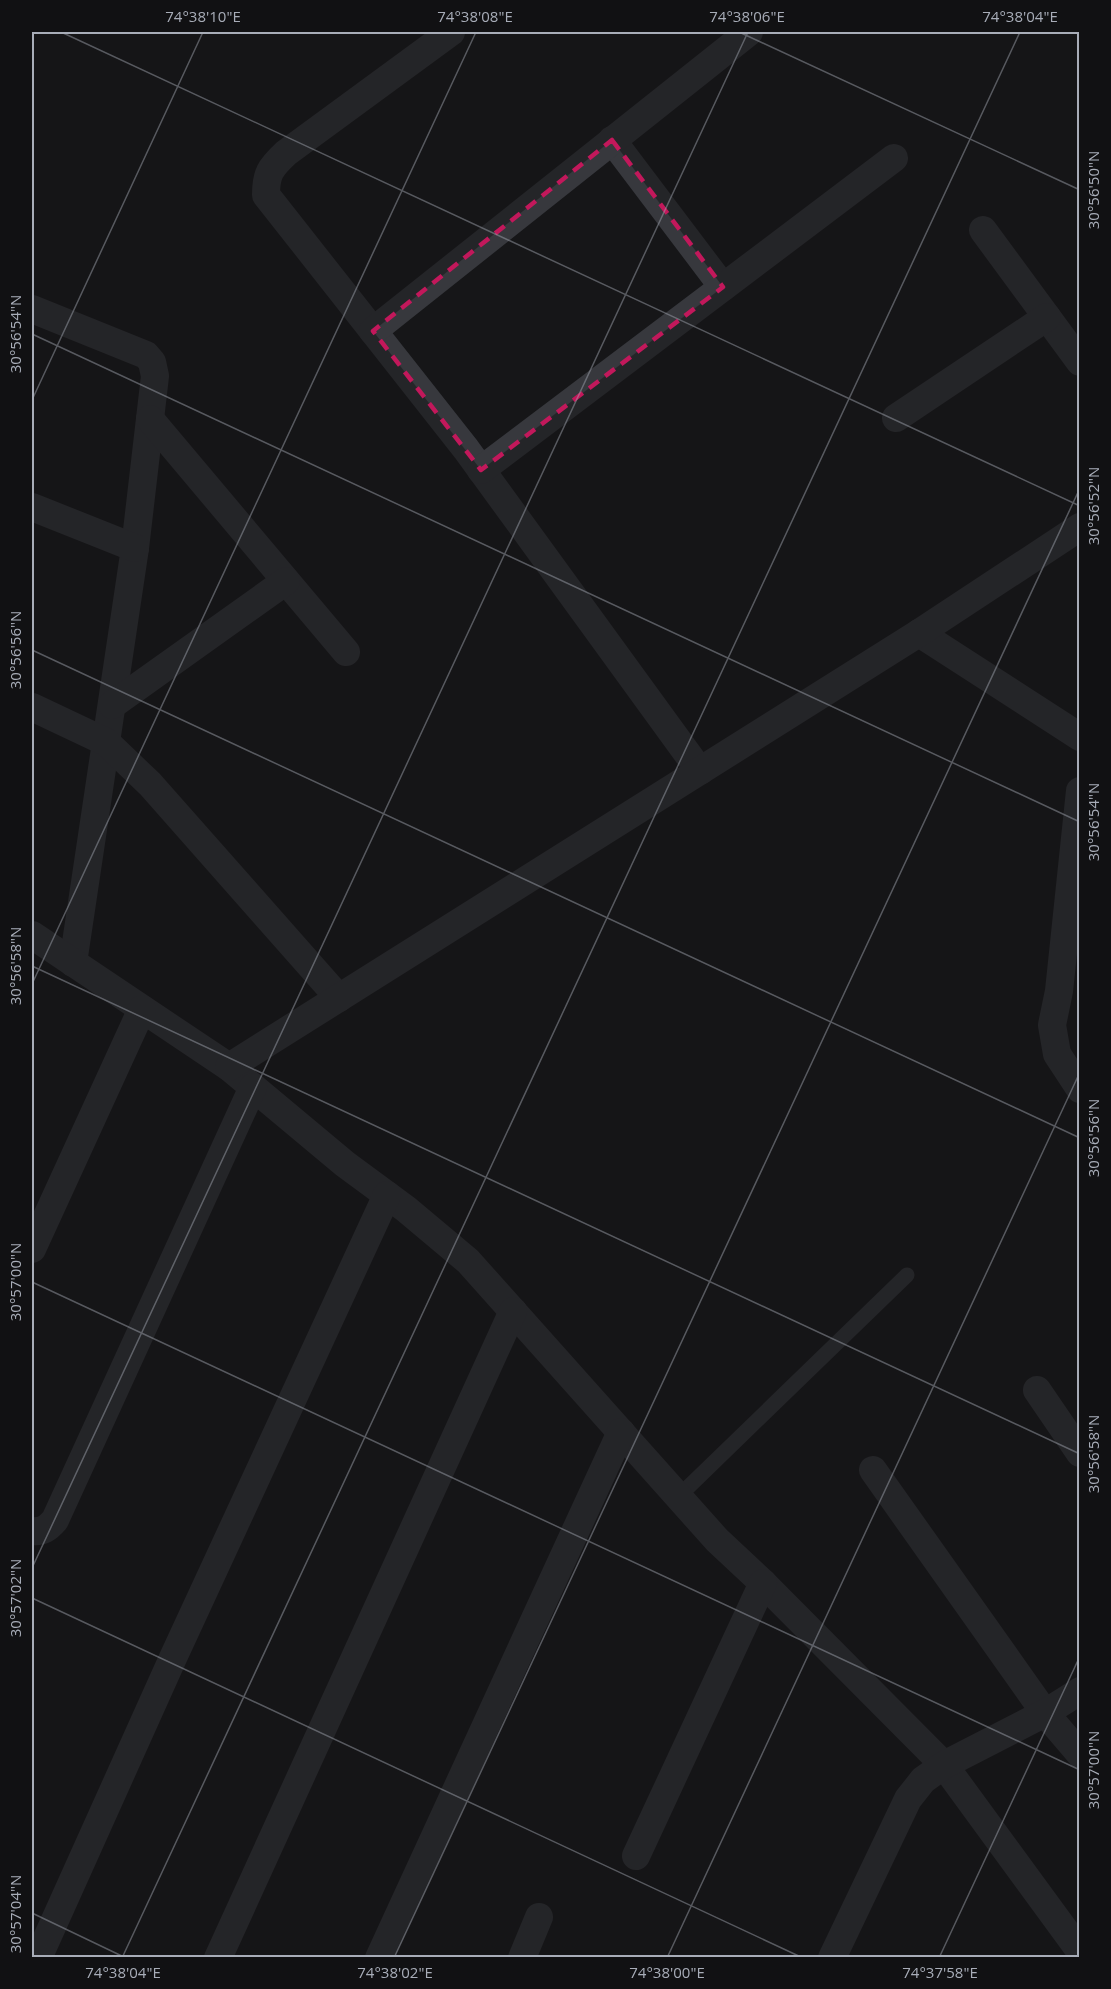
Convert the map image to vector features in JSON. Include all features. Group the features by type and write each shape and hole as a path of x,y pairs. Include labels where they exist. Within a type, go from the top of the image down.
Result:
{"street":[{"path":"451,32 286,153 274,164 266,178 266,195 482,470 700,771"},
{"path":"373,331 749,32"},
{"path":"612,140 723,287"},
{"path":"482,470 894,158"},
{"path":"983,230 1080,362"},
{"path":"32,309 146,355 152,362 155,376 135,548 73,963"},
{"path":"897,418 1047,317"},
{"path":"150,420 346,652"},
{"path":"32,507 135,548"},
{"path":"229,1067 919,633 1080,527"},
{"path":"112,705 286,581"},
{"path":"919,633 1080,738"},
{"path":"32,707 106,742 150,784 339,998"},
{"path":"1080,791 1059,992 1052,1025 1057,1054 1080,1089"},
{"path":"32,935 229,1067 345,1164 468,1261 717,1540 763,1583 944,1765 1080,1951"},
{"path":"32,1249 142,1009"},
{"path":"32,1531 39,1532 55,1520 253,1087"},
{"path":"38,1958 182,1638 387,1195"},
{"path":"218,1958 513,1311"},
{"path":"1037,1390 1080,1453"},
{"path":"379,1958 621,1432"},
{"path":"873,1470 1045,1713 1080,1754"},
{"path":"636,1856 763,1583"},
{"path":"832,1958 908,1799 923,1780 944,1765 1045,1713 1080,1691"},
{"path":"522,1958 539,1917"}],"lane":[{"path":"678,1497 907,1275"}],"highlighted area":[{"path":"612,140 723,287 481,470 373,331"}]}
